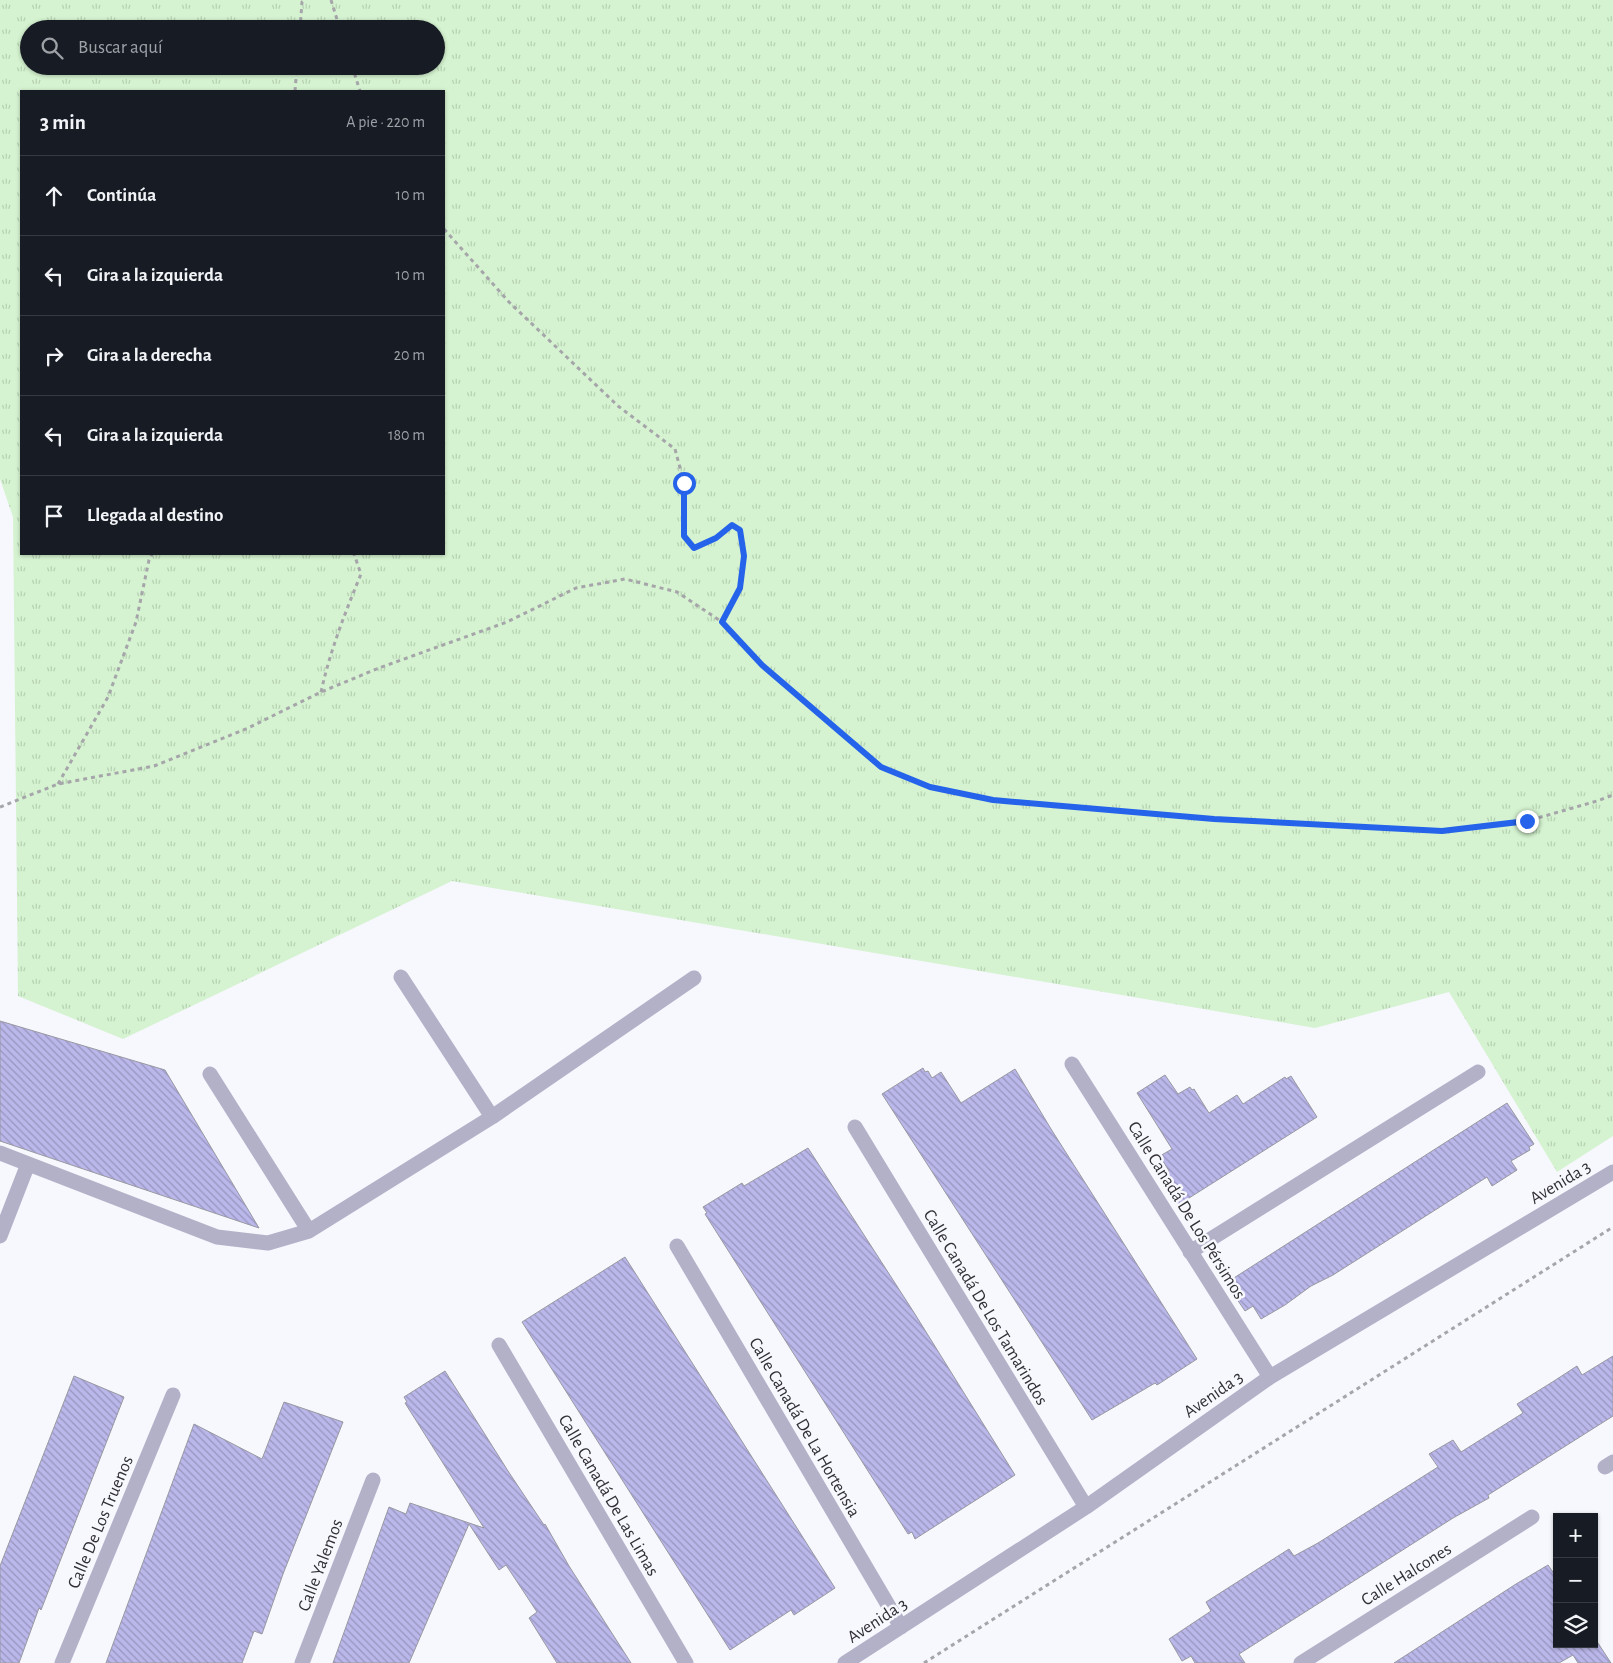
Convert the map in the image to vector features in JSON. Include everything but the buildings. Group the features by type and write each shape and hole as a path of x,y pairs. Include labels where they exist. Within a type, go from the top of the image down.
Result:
{"street":[{"path":"400,976 492,1117"},
{"path":"0,1154 217,1237 268,1243 309,1231 492,1117 694,978"},
{"name":"Calle Canadá De Los Pérsimos","path":"1072,1064 1270,1377"},
{"path":"1190,1252 1478,1072"},
{"path":"210,1074 309,1231"},
{"name":"Calle Canadá De Los Tamarindos","path":"855,1127 1086,1507"},
{"path":"0,1236 28,1164"},
{"name":"Avenida 3","path":"845,1663 1086,1507 1270,1377 1613,1172"},
{"name":"Calle Canadá De La Hortensia","path":"676,1246 901,1627"},
{"name":"Calle Canadá De Las Limas","path":"499,1345 686,1663"},
{"name":"Calle De Los Truenos","path":"62,1663 173,1396"},
{"name":"Calle Yalemos","path":"302,1663 372,1480"},
{"name":"Calle Halcones","path":"1301,1663 1532,1517"}],"path":[{"path":"301,20 302,2 305,0"},
{"path":"331,0 337,20"},
{"path":"295,90 296,75"},
{"path":"355,75 360,90"},
{"path":"445,230 508,302 611,400 675,448 684,483 684,536 694,548 716,538 732,525 740,530 744,556 740,588 722,622"},
{"path":"58,784 108,697 136,622 152,555"},
{"path":"321,692 327,664 361,574 354,555"},
{"path":"0,807 58,784 154,766 248,728 321,692 379,668 507,622 576,588 625,579 677,592 722,622 762,665 881,767 930,787 993,800 1214,819 1442,831 1527,821 1613,795"},
{"path":"924,1663 1613,1227"}],"green space":[{"path":"0,0 1613,0 1613,1136 1557,1172 1449,992 1315,1028 452,881 123,1039 18,996 13,517 0,479"}],"route":[{"path":"684,483 684,536 694,548 716,538 732,525 740,530 744,556 740,588 722,622 762,665 881,767 930,787 993,800 1214,819 1442,831 1527,821"}]}
